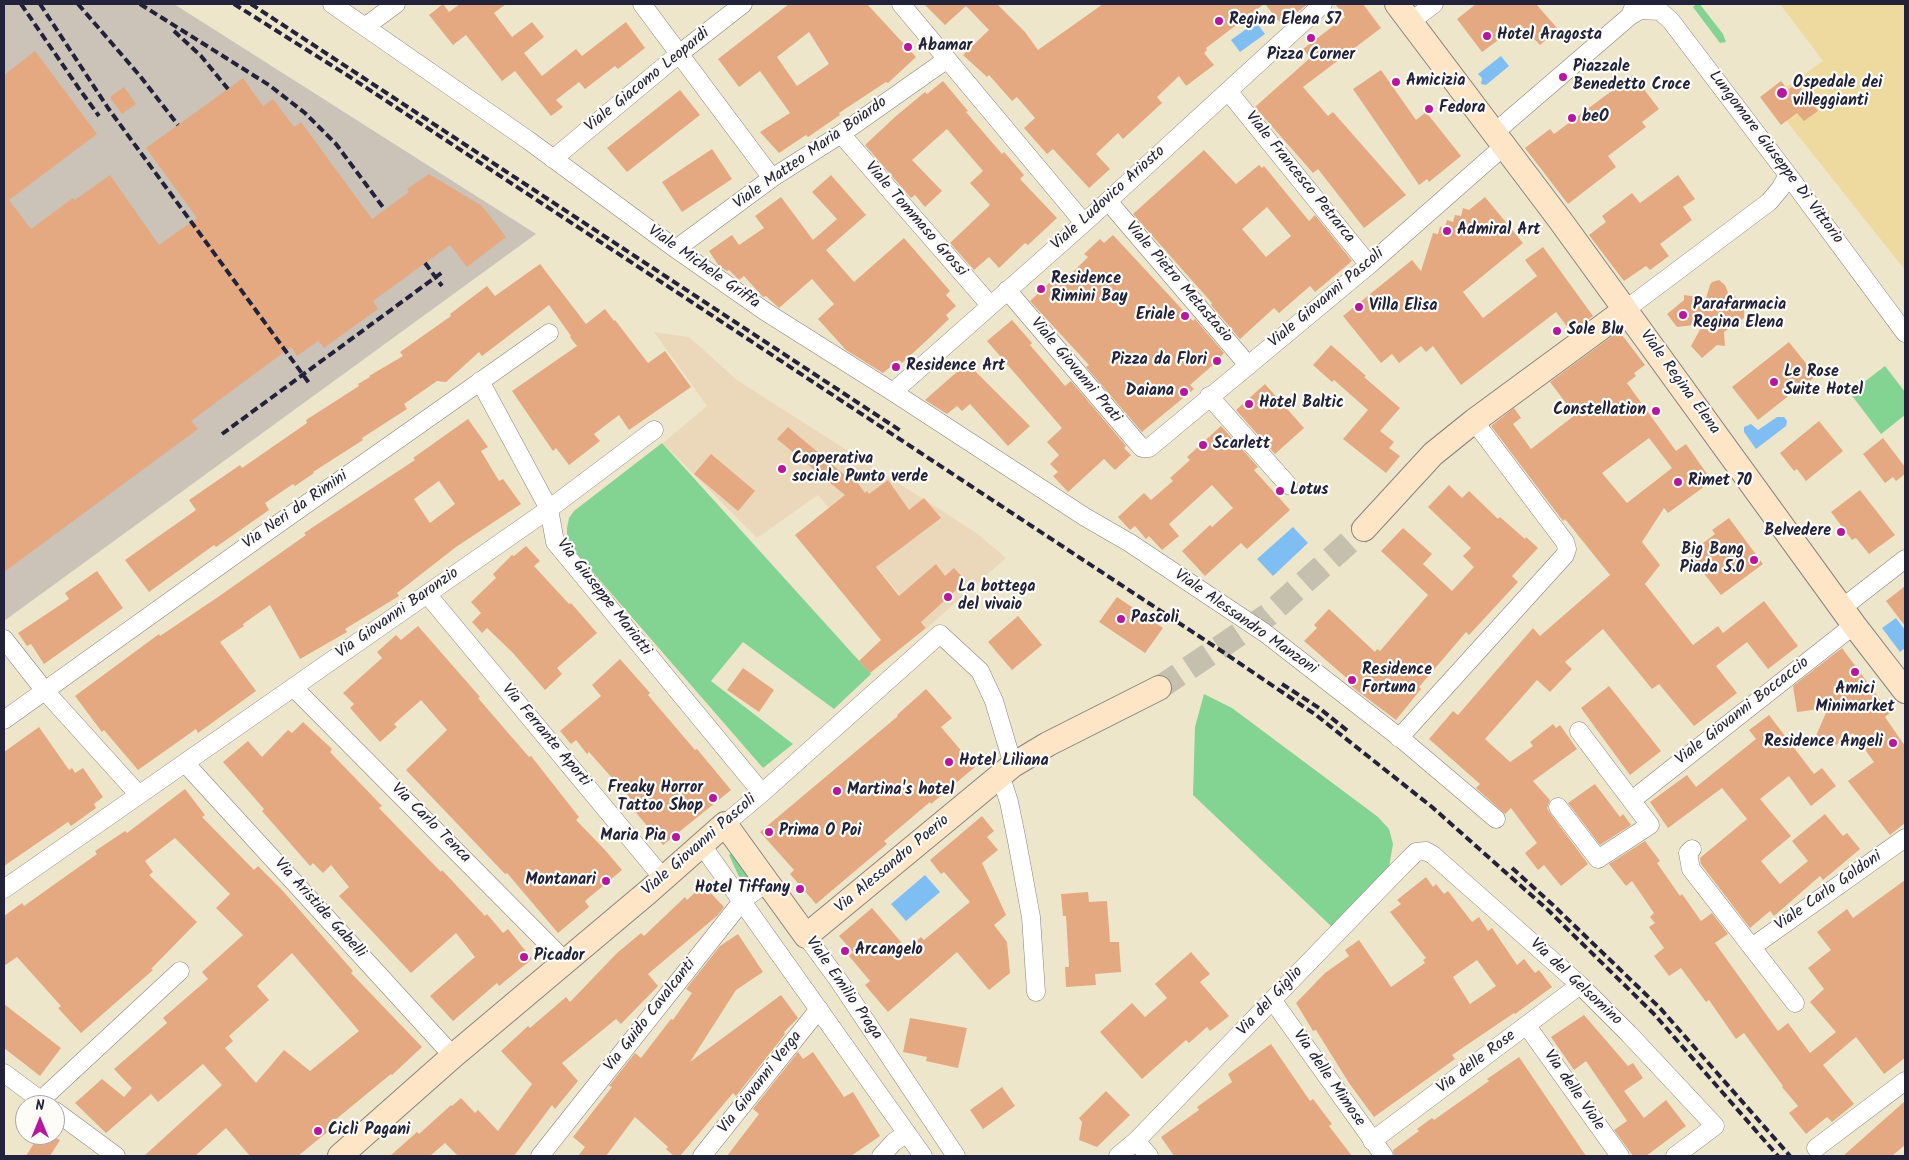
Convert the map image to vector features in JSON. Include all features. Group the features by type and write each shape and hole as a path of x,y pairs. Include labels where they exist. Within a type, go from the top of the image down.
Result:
{"street":[{"name":"Viale Michele Griffa","path":"332,4 366,26 553,159 676,250 766,312 1085,517"},
{"path":"366,26 396,4"},
{"path":"642,4 772,178"},
{"name":"Viale Giacomo Leopardi","path":"553,159 679,54 743,4"},
{"path":"901,4 1084,223"},
{"name":"Viale Ludovico Ariosto","path":"893,392 1084,223 1323,4"},
{"path":"1404,13 1434,4"},
{"path":"1499,139 1632,10"},
{"name":"Lungomare Giuseppe Di Vittorio","path":"1632,10 1660,11 1670,21 1788,175 1905,333"},
{"name":"Viale Regina Elena","path":"1404,13 1499,139 1905,691"},
{"name":"Viale Matteo Maria Boiardo","path":"676,250 772,178 841,134 946,60"},
{"name":"Viale Francesco Petrarca","path":"1228,91 1369,265"},
{"name":"Viale Tommaso Grossi","path":"841,134 990,305"},
{"name":"Viale Giovanni Pascoli","path":"1146,448 1150,448 1209,396 1369,265 1499,139"},
{"path":"1364,530 1434,454 1474,421 1769,202 1780,189 1788,175"},
{"name":"Viale Pietro Metastasio","path":"1108,201 1248,365"},
{"name":"Viale Giovanni Prati","path":"1007,290 1134,439 1142,448 1146,448"},
{"name":"Via Neri da Rimini","path":"4,720 260,536 549,333"},
{"name":"Via Giuseppe Mariotti","path":"480,381 549,509 555,542 762,793"},
{"path":"1209,396 1288,485"},
{"path":"1399,738 1565,555 1567,549 1565,542 1474,421"},
{"name":"Via Giovanni Baronzio","path":"4,889 549,509 654,430"},
{"name":"Viale Alessandro Manzoni","path":"1085,517 1130,543 1265,633 1399,738 1496,819"},
{"name":"Viale Giovanni Boccaccio","path":"1632,800 1848,616 1905,559"},
{"name":"Via Ferrante Aporti","path":"427,594 663,878"},
{"name":"Viale Giovanni Pascoli","path":"340,1156 453,1056 762,793 940,634 980,671 994,701 1013,822 1031,917 1036,992"},
{"path":"4,639 45,691 139,795"},
{"name":"Via Carlo Tenca","path":"294,688 565,961"},
{"name":"Via Alessandro Poerio","path":"806,936 1006,769 1048,744 1159,688"},
{"path":"1558,807 1598,859 1650,825 1579,731"},
{"name":"Via Aristide Gabelli","path":"186,763 453,1056"},
{"name":"Viale Emilio Praga","path":"725,824 839,981 956,1156"},
{"name":"Viale Carlo Goldoni","path":"1752,947 1905,838"},
{"name":"Viale Emilio Praga","path":"702,844 923,1156"},
{"path":"1692,849 1688,853 1691,869 1795,1003"},
{"name":"Via del Gelsomino","path":"1426,851 1433,855 1580,985 1716,1126 1675,1156"},
{"name":"Via del Giglio","path":"1118,1156 1136,1141 1416,852 1426,851"},
{"name":"Via Guido Cavalcanti","path":"540,1156 743,900 767,882"},
{"path":"52,1095 180,971"},
{"name":"Via delle Rose","path":"1372,1141 1580,985"},
{"name":"Via delle Mimose","path":"1273,1001 1384,1156"},
{"name":"Via Giovanni Verga","path":"702,1156 819,1009"},
{"name":"Via delle Viole","path":"1527,1026 1620,1156"},
{"path":"4,1073 33,1095"},
{"path":"1816,1148 1905,1081"},
{"path":"65,1119 107,1154"},
{"path":"881,1156 894,1142 907,1133"},
{"path":"1136,1141 1149,1156"}],"shaded area":[{"path":"4,4 174,4 536,234 4,621"},
{"name":"Cooperativa sociale Punto verde","path":"654,332 689,337 737,380 975,532 1006,558 927,628 818,495 757,538 663,443 707,406"}],"green space":[{"path":"1696,4 1700,4 1723,34 1726,42 1720,43 1693,7"},
{"path":"1885,366 1905,392 1905,415 1881,434 1850,393"},
{"path":"662,443 871,674 834,709 743,642 711,681 793,744 763,768 571,547 567,537 569,518 574,511"},
{"path":"1204,694 1232,708 1378,817 1389,829 1393,844 1389,867 1331,926 1193,795 1195,727"},
{"path":"732,853 750,877 746,881 741,881 729,855"}],"sand":[{"path":"1780,4 1905,4 1905,270 1769,99 1823,61"}],"water":[{"path":"1256,22 1265,34 1240,52 1231,40"},
{"path":"1501,56 1509,66 1486,85 1481,84 1482,78 1478,74"},
{"path":"1777,417 1784,417 1787,421 1786,426 1756,449 1744,432 1744,427 1751,424 1758,430"},
{"path":"1293,527 1308,543 1273,576 1257,559"},
{"path":"1896,618 1905,630 1905,648 1900,652 1882,628"},
{"path":"925,875 940,892 906,921 891,904"}],"building":[{"path":"443,4 449,12 460,4 506,4 494,13 512,37 532,22 544,37 524,53 542,76 576,49 582,56 626,22 645,48 618,69 615,66 585,89 579,82 556,100 563,107 551,116 515,71 502,81 466,35 453,45 429,15"},
{"path":"789,4 867,4 916,57 888,83 886,82 839,113 840,115 808,137 806,135 779,153 760,132 790,113 760,71 739,87 718,59","holes":["809,32 829,64 797,86 777,57"]},
{"path":"924,4 997,4 1025,32 1038,50 1103,4 1264,4 1206,48 1207,50 1204,53 1214,65 1186,86 1179,76 1157,97 1162,103 1123,139 1118,133 1096,154 1110,169 1089,188 1053,149 1047,154 1024,128 1035,118 1017,97 1012,101 989,75 987,77 963,55 989,30 966,6 945,25"},
{"path":"1265,4 1308,4 1281,24"},
{"path":"1335,4 1363,4 1381,28 1303,87 1328,116 1333,112 1406,195 1364,228 1318,169 1313,173 1255,107 1310,58 1303,49 1345,17"},
{"name":"Hotel Aragosta","path":"1476,4 1536,4 1558,29 1540,45 1520,24 1482,52 1457,19"},
{"path":"35,51 97,134 9,200 31,229 73,198 75,200 110,175 159,245 197,218 146,148 243,78 263,106 273,99 294,127 301,122 372,219 409,192 407,189 429,174 482,206 506,237 467,267 450,245 373,301 378,309 324,348 318,341 297,356 291,347 191,421 198,429 4,572 4,75"},
{"path":"1381,70 1416,120 1426,112 1461,156 1429,182 1427,179 1419,185 1353,89"},
{"path":"1633,75 1659,109 1642,122 1646,127 1608,156 1616,167 1568,204 1525,148 1550,129 1554,134"},
{"path":"943,81 968,111 966,112 1002,154 1004,152 1024,175 1020,179 1057,218 1028,245 1025,243 999,268 989,257 974,270 950,243 990,205 970,183 983,171 947,129 912,160 942,191 925,207 915,195 911,198 865,145 925,92 927,94"},
{"path":"1781,81 1788,90 1797,83 1818,111 1804,121 1797,113 1781,125 1760,97"},
{"path":"124,87 136,104 122,114 110,97"},
{"path":"680,90 700,115 627,172 607,148"},
{"path":"712,149 732,179 682,212 662,182"},
{"path":"1204,150 1236,184 1259,165 1262,168 1264,166 1309,221 1315,215 1352,261 1315,292 1310,286 1279,313 1274,308 1240,339 1211,305 1212,303 1133,214","holes":["1267,207 1291,236 1266,257 1242,229"]},
{"path":"831,175 866,215 826,250 854,282 904,238 950,291 946,295 956,306 946,315 949,319 926,341 902,363 899,360 883,373 846,350 818,319 834,304 812,279 779,308 766,296 763,297 744,276 739,280 729,270 727,271 719,266 709,251 732,235 739,245 764,228 755,216 781,197 813,240 837,219 812,192"},
{"path":"1678,175 1695,199 1683,207 1692,220 1660,244 1669,256 1650,270 1646,266 1624,281 1589,235 1606,222 1602,216 1632,193 1640,203"},
{"path":"1485,197 1523,243 1463,292 1483,318 1537,276 1525,260 1543,247 1593,316 1571,332 1556,312 1461,385 1433,346 1426,352 1421,346 1399,363 1392,354 1381,363 1343,316 1412,260 1421,271 1433,233 1438,234 1440,227 1445,227 1447,220 1453,222 1455,215 1461,216 1463,208 1469,210"},
{"path":"1113,235 1193,321 1195,319 1224,353 1222,357 1190,385 1194,389 1142,432 1086,367 1089,365 1030,301 1061,272 1067,278 1088,257 1084,254 1100,239 1104,243"},
{"path":"540,264 586,324 605,309 648,363 665,351 691,387 629,430 619,415 594,434 600,441 569,465 556,448 553,451 512,391 577,346 549,305 482,356 479,352 446,382 437,381 404,404 407,409 362,438 363,440 313,472 295,486 293,484 265,503 269,510 216,547 214,545 149,592 125,560 196,510 189,500 240,465 242,468 307,423 306,420 359,386 358,384 369,376 403,356 400,352 451,316 450,314 487,286 495,296"},
{"path":"1719,280 1725,285 1728,293 1736,297 1737,303 1744,311 1744,318 1724,332 1725,346 1717,345 1702,358 1691,346 1703,324 1677,327 1667,314 1684,300 1684,295 1706,298 1712,282"},
{"path":"1012,320 1032,343 1030,345 1065,386 1071,381 1126,446 1124,448 1131,455 1115,470 1104,459 1068,492 1053,476 1058,472 1050,464 1059,455 1047,442 1062,428 987,341"},
{"path":"1619,331 1645,365 1634,373 1636,376 1627,383 1676,451 1686,444 1712,481 1668,513 1664,508 1642,542 1660,565 1645,584 1693,645 1718,626 1723,633 1764,601 1798,646 1768,669 1747,642 1716,666 1737,693 1694,726 1659,684 1652,689 1603,629 1565,662 1572,669 1550,692 1537,680 1485,739 1510,762 1533,746 1530,742 1553,724 1556,728 1560,725 1577,749 1533,781 1550,800 1547,808 1588,864 1561,886 1544,865 1538,870 1525,853 1537,843 1511,808 1505,814 1476,788 1480,784 1429,739 1453,711 1458,715 1533,628 1540,636 1610,575 1565,519 1563,521 1491,426 1514,408 1521,418 1513,424 1531,449 1575,415 1550,382","holes":["1649,438 1672,468 1627,503 1602,473"]},
{"name":"Le Rose Suite Hotel","path":"1789,342 1816,376 1758,420 1732,387"},
{"path":"1331,345 1400,408 1380,431 1394,442 1389,448 1400,456 1386,473 1343,439 1368,410 1334,380 1332,382 1313,365"},
{"path":"967,363 1030,426 1008,446 970,404 962,411 957,406 947,414 925,400"},
{"path":"1265,384 1304,428 1275,454 1236,410"},
{"path":"468,419 488,447 481,451 499,481 503,479 521,504 456,547 397,593 399,596 345,629 347,632 300,659 270,605 220,642 256,691 198,733 196,729 138,770 104,730 102,732 75,696 159,634 160,636 218,597 306,535 304,533 415,460 413,458","holes":["439,481 455,504 430,523 414,499"]},
{"path":"1819,421 1843,451 1806,481 1797,469 1794,471 1780,453"},
{"path":"1221,426 1258,467 1254,470 1290,510 1247,549 1241,543 1205,576 1182,551 1210,525 1212,527 1233,508 1212,485 1169,524 1179,536 1162,550 1149,536 1146,539 1135,526 1130,530 1118,517 1144,493 1151,500 1173,481 1170,478 1190,460 1187,457"},
{"path":"788,427 847,477 851,474 865,493 867,491 869,494 888,480 909,510 924,498 941,518 876,567 899,596 936,564 945,576 954,568 966,581 921,622 926,628 870,673 859,661 881,640 795,535 845,495 777,439"},
{"path":"1883,438 1905,467 1905,474 1896,481 1893,477 1885,483 1863,454"},
{"path":"711,454 755,491 738,511 694,474"},
{"path":"1449,485 1462,498 1469,491 1498,519 1500,517 1538,548 1512,576 1518,582 1469,635 1466,632 1419,687 1421,689 1396,720 1347,683 1349,680 1304,641 1317,628 1314,625 1329,609 1375,652 1377,649 1380,651 1428,595 1381,551 1403,528 1432,554 1423,564 1452,591 1474,567 1463,556 1471,548 1428,507"},
{"path":"1860,490 1895,535 1869,554 1856,538 1852,540 1831,512"},
{"path":"1729,518 1763,564 1721,595 1690,556 1705,545 1703,543 1715,534 1712,530"},
{"path":"526,546 540,561 534,566 569,604 571,603 597,633 557,668 562,674 545,690 513,653 487,628 482,633 472,622 481,613 471,602 496,578 493,574 512,555 514,556"},
{"path":"97,571 123,608 44,664 31,644 27,646 18,633 69,599 65,593"},
{"path":"1905,586 1905,626 1886,601"},
{"path":"1117,597 1163,628 1145,653 1099,622"},
{"path":"1018,616 1042,645 1012,670 988,642"},
{"path":"418,626 529,757 531,756 579,817 576,820 622,870 585,901 589,907 558,933 507,873 505,874 406,770 447,730 421,700 394,724 397,727 380,742 350,708 354,704 343,693 382,658 377,652 396,635 401,640"},
{"path":"1842,648 1890,713 1885,717 1905,746 1905,823 1890,835 1848,781 1874,762 1853,733 1836,745 1816,736 1828,708 1797,712 1793,686"},
{"path":"620,659 650,693 648,695 731,790 663,845 632,808 636,805 589,752 587,754 576,740 571,744 560,731 601,696 592,685"},
{"path":"743,668 774,690 759,712 727,690"},
{"path":"1609,686 1661,751 1630,775 1581,708"},
{"path":"926,689 952,718 941,727 975,767 884,841 887,844 816,904 790,874 794,870 760,832 898,716"},
{"path":"1769,715 1814,774 1822,768 1836,786 1811,806 1789,776 1760,799 1791,836 1761,861 1780,884 1808,861 1792,841 1825,814 1843,836 1847,833 1860,849 1823,880 1820,876 1774,916 1770,911 1750,928 1701,864 1700,858 1747,819 1722,788 1668,828 1650,802 1687,775 1696,787 1756,739 1749,730"},
{"path":"303,722 332,749 330,752 382,806 379,808 441,872 442,870 485,916 487,914 503,933 508,929 532,959 499,986 497,983 453,1021 430,996 475,957 456,933 411,973 339,896 349,887 331,865 323,873 313,863 310,866 262,811 264,809 223,762 248,741 262,757 288,730 292,733"},
{"path":"39,727 69,770 72,768 75,773 83,768 103,797 94,804 96,808 71,826 68,822 4,866 4,752"},
{"path":"1595,784 1620,817 1623,814 1631,825 1600,845 1568,803"},
{"path":"185,789 205,815 202,817 254,870 258,866 282,890 353,971 351,973 422,1047 392,1075 335,1120 337,1124 298,1156 250,1156 226,1128 195,1156 144,1156 222,1085 203,1064 158,1102 151,1094 106,1133 75,1103 102,1079 124,1097 132,1088 114,1069 167,1023 163,1018 208,979 202,972 243,935 216,908 230,894 175,838 145,861 153,872 149,875 197,922 151,969 153,970 81,1033 58,1008 61,1006 17,957 4,966 4,916 22,903 24,906 97,854 95,851 125,831 127,833","holes":["292,953 359,1031 310,1071 284,1050 256,1083 225,1048 233,1041 229,1036 269,1000 257,986"]},
{"path":"982,816 994,831 987,837 998,850 982,863 1006,915 994,925 1007,942 1010,973 989,990 957,952 888,1012 865,985 870,981 849,956 853,952 839,936 872,908 907,949 921,937 924,940 970,902 944,872 941,874 930,860"},
{"path":"1645,841 1660,861 1657,863 1680,896 1682,894 1701,921 1712,913 1728,934 1715,943 1778,1031 1788,1023 1810,1053 1836,1032 1810,1002 1824,989 1808,968 1831,950 1817,932 1847,909 1853,918 1905,880 1905,1058 1884,1074 1856,1037 1823,1065 1854,1104 1832,1122 1827,1117 1806,1134 1789,1113 1798,1106 1782,1087 1744,1033 1736,1039 1709,1000 1706,1002 1681,968 1669,976 1654,956 1664,948 1649,927 1655,923 1650,917 1654,913 1632,881 1626,886 1609,864"},
{"path":"1426,877 1433,887 1436,884 1444,894 1448,891 1472,922 1479,917 1488,931 1492,928 1517,965 1524,959 1535,973 1539,970 1552,987 1515,1014 1452,1055 1455,1059 1374,1117 1349,1083 1316,1030 1313,1031 1296,1003 1325,973 1349,956 1345,950 1359,940 1391,987 1425,963 1423,960 1426,958 1390,912 1401,904 1397,900","holes":["1477,960 1496,986 1470,1004 1453,977"]},
{"path":"703,885 724,907 718,915 648,974 658,986 621,1024 616,1019 562,1063 578,1081 555,1109 552,1105 514,1156 458,1156 445,1143 430,1156 390,1156 417,1132 419,1134 461,1098 475,1113 478,1110 498,1131 532,1084 501,1051 528,1026 530,1028 566,997 570,1002 617,953 641,933 644,936 685,897 687,900"},
{"path":"1088,892 1089,902 1107,901 1110,942 1119,942 1121,972 1095,974 1096,985 1066,987 1065,967 1069,967 1066,916 1063,916 1061,894"},
{"path":"738,934 763,972 736,990 690,1062 781,995 798,1018 784,1032 785,1034 736,1096 733,1093 680,1156 674,1156 666,1149 668,1147 635,1117 606,1156 578,1156 585,1147 573,1137 612,1087 609,1086 635,1053 641,1058 671,1019 673,1020 692,993 686,989 720,946"},
{"path":"1191,952 1210,974 1200,982 1229,1016 1210,1031 1207,1027 1189,1043 1186,1040 1142,1079 1100,1032 1132,1003 1145,1017 1167,998 1155,984"},
{"path":"4,1004 61,1048 40,1076 4,1048"},
{"path":"1584,1015 1628,1066 1633,1063 1643,1078 1624,1091 1644,1118 1666,1100 1686,1126 1646,1156 1633,1156 1614,1130 1627,1121 1586,1061 1574,1070 1551,1037"},
{"path":"910,1018 967,1028 958,1068 926,1061 927,1057 903,1052"},
{"path":"1271,1044 1310,1101 1313,1099 1332,1124 1329,1126 1352,1156 1174,1156 1161,1137 1199,1110 1197,1107 1232,1082 1228,1074"},
{"path":"798,1052 803,1059 813,1052 844,1097 853,1092 880,1136 851,1156 727,1156 759,1114 753,1109"},
{"path":"1519,1057 1586,1156 1394,1156 1393,1150 1419,1131 1417,1129 1432,1118 1434,1120"},
{"path":"1002,1087 1015,1106 983,1129 970,1110"},
{"path":"1106,1091 1130,1115 1097,1147 1079,1140 1082,1122 1079,1118"},
{"path":"1905,1101 1905,1145 1892,1156 1843,1156"},
{"path":"33,1145 57,1145 50,1156 26,1156"}],"tunnel":[{"path":"1159,688 1268,615 1364,529"}],"railway":[{"path":"21,4 99,116"},
{"path":"40,4 108,108 309,383"},
{"path":"78,4 140,76 178,125"},
{"path":"140,4 269,85 305,113 336,144 385,210"},
{"path":"234,4 350,77 1316,715 1432,807 1548,910 1654,1014 1778,1156"},
{"path":"251,4 901,431"},
{"path":"174,31 201,56 228,89"},
{"path":"425,263 442,286"},
{"path":"222,434 444,271"},
{"path":"1282,684 1319,708 1349,732"},
{"path":"1512,868 1660,1008 1790,1156"}],"place":[{"name":"Regina Elena 57","path":"1219,21"},
{"name":"Hotel Aragosta","path":"1487,36"},
{"name":"Pizza Corner","path":"1311,38"},
{"name":"Abamar","path":"908,47"},
{"name":"Piazzale Benedetto Croce","path":"1563,77"},
{"name":"Amicizia","path":"1396,82"},
{"name":"Ospedale dei villeggianti","path":"1782,93"},
{"name":"Fedora","path":"1429,109"},
{"name":"beO","path":"1572,118"},
{"name":"Admiral Art","path":"1447,231"},
{"name":"Residence Rimini Bay","path":"1041,289"},
{"name":"Villa Elisa","path":"1359,307"},
{"name":"Parafarmacia Regina Elena","path":"1683,315"},
{"name":"Eriale","path":"1185,316"},
{"name":"Sole Blu","path":"1557,331"},
{"name":"Pizza da Flori","path":"1217,361"},
{"name":"Residence Art","path":"896,367"},
{"name":"Le Rose Suite Hotel","path":"1774,382"},
{"name":"Daiana","path":"1184,392"},
{"name":"Hotel Baltic","path":"1249,404"},
{"name":"Constellation","path":"1656,411"},
{"name":"Scarlett","path":"1203,445"},
{"name":"Cooperativa sociale Punto verde","path":"782,469"},
{"name":"Rimet 70","path":"1678,482"},
{"name":"Lotus","path":"1280,491"},
{"name":"Belvedere","path":"1841,532"},
{"name":"Big Bang Piada 5.0","path":"1754,560"},
{"name":"La bottega del vivaio","path":"948,597"},
{"name":"Pascoli","path":"1121,619"},
{"name":"Amici Minimarket","path":"1855,672"},
{"name":"Residence Fortuna","path":"1352,680"},
{"name":"Residence Angeli","path":"1893,743"},
{"name":"Hotel Liliana","path":"949,762"},
{"name":"Martina's hotel","path":"837,791"},
{"name":"Freaky Horror Tattoo Shop","path":"713,798"},
{"name":"Prima O Poi","path":"769,832"},
{"name":"Maria Pia","path":"676,837"},
{"name":"Montanari","path":"606,881"},
{"name":"Hotel Tiffany","path":"800,889"},
{"name":"Arcangelo","path":"845,951"},
{"name":"Picador","path":"524,957"},
{"name":"Cicli Pagani","path":"318,1131"}]}
